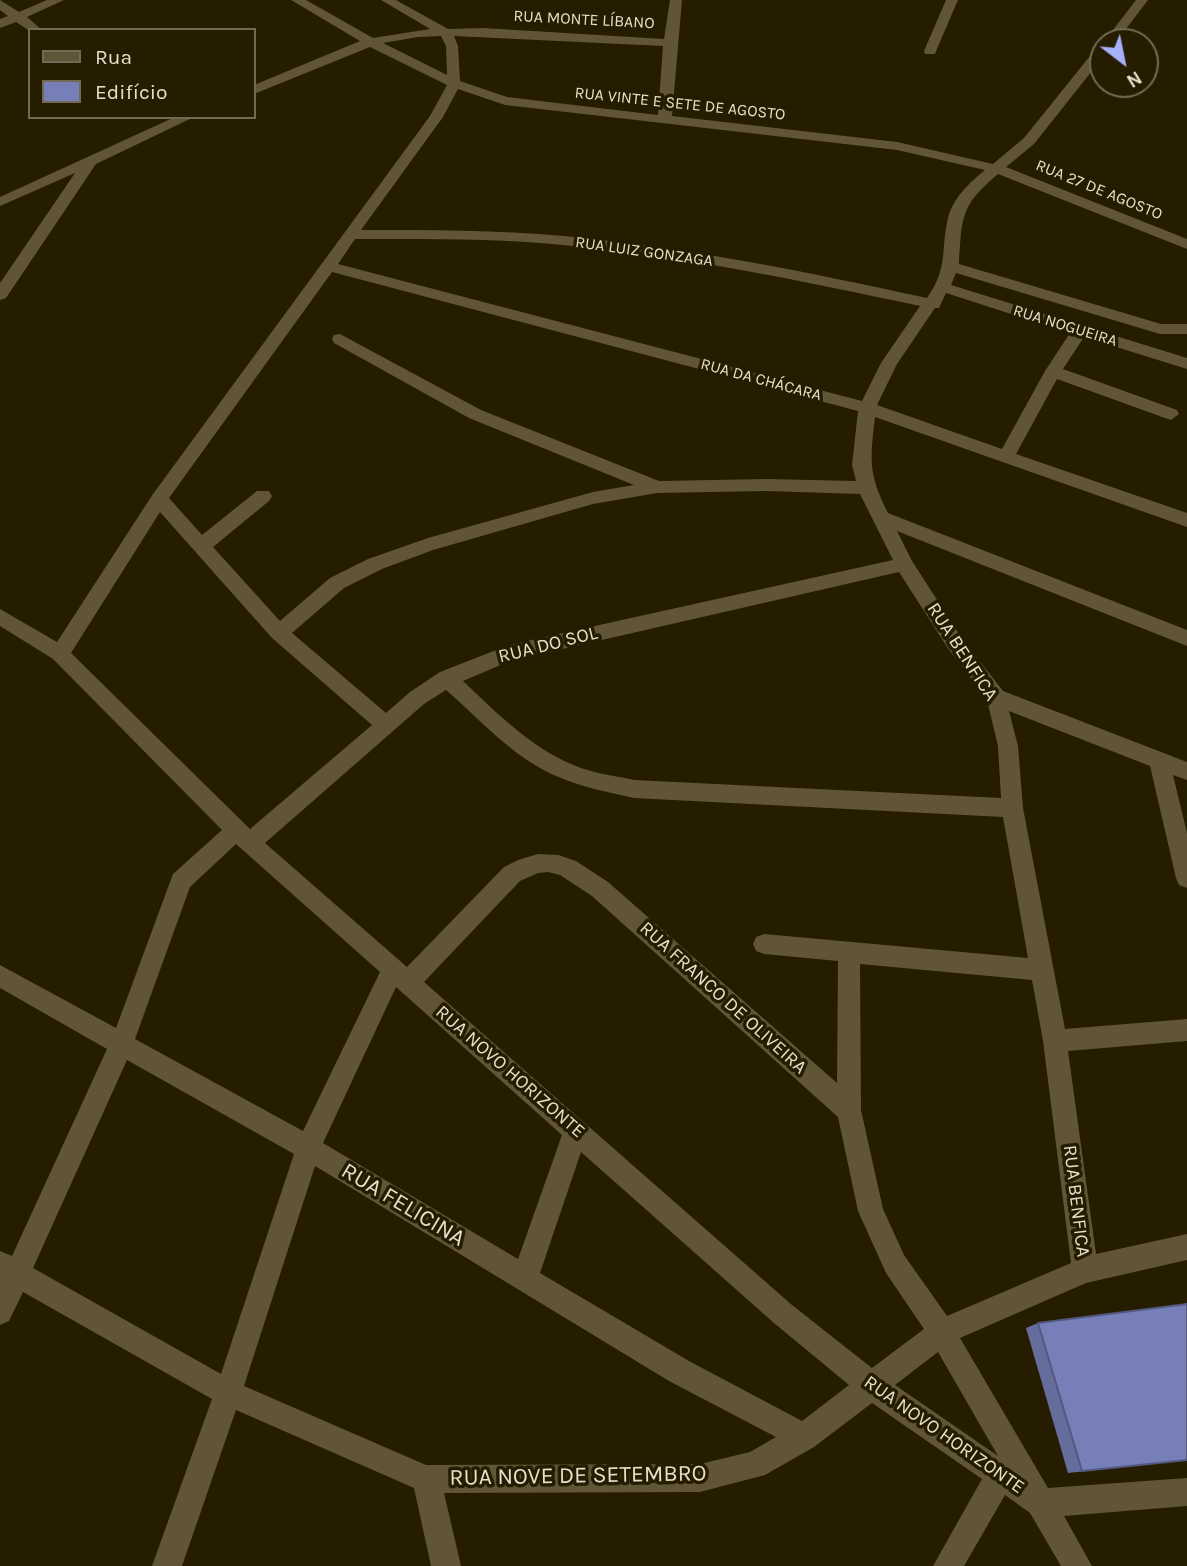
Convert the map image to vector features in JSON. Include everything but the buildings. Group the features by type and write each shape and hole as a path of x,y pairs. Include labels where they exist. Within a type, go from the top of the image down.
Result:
{"street":[{"path":"0,24 58,0"},
{"name":"RUA VINTE E SETE DE AGOSTO","path":"297,0 370,42 454,85 505,101 538,107 665,118 897,146 998,169"},
{"path":"53,650 436,117 454,85 452,46 445,32 387,0"},
{"path":"665,118 676,0"},
{"path":"930,51 952,0"},
{"path":"1120,28 1142,0"},
{"path":"0,4 33,28"},
{"name":"RUA MONTE LÍBANO","path":"256,89 370,42 396,35 445,32 670,43"},
{"name":"RUA BENFICA","path":"1085,1270 1055,1041 1013,808 1008,746 996,697 954,642 904,564 866,488 861,465 867,408 889,363 942,288 951,267 956,218 962,201 975,186 1029,141 1089,66"},
{"path":"0,202 90,162 163,121"},
{"path":"0,295 90,162"},
{"name":"RUA 27 DE AGOSTO","path":"998,169 1187,244"},
{"name":"RUA LUIZ GONZAGA","path":"351,234 462,234 592,243 817,280 933,304"},
{"name":"RUA DA CHÁCARA","path":"328,266 867,408 1187,520"},
{"path":"951,267 1160,329 1187,328"},
{"name":"RUA NOGUEIRA","path":"942,288 1187,364"},
{"path":"1007,455 1053,372 1080,330"},
{"path":"340,339 475,414 657,487"},
{"path":"1053,372 1171,414"},
{"path":"279,633 337,583 375,564 428,545 593,498 657,487 766,485 866,488"},
{"path":"201,546 263,496"},
{"path":"159,499 279,633 386,725"},
{"path":"879,517 1187,638"},
{"name":"RUA DO SOL","path":"0,1312 8,1269 122,1044 181,881 386,725 416,698 447,678 509,653 904,564"},
{"name":"RUA NOVO HORIZONTE","path":"5,619 53,650 243,836 783,1314 873,1386 1041,1503"},
{"path":"447,678 496,725 529,751 590,779 634,789 1013,808"},
{"path":"996,697 1187,771"},
{"path":"1159,761 1187,878"},
{"name":"RUA FRANCO DE OLIVEIRA","path":"167,1566 228,1393 308,1148 400,975 512,874 531,864 549,861 569,867 600,889 849,1110"},
{"path":"764,944 1041,970"},
{"path":"849,952 849,1110 871,1211 895,1264 942,1332"},
{"name":"RUA FELICINA","path":"0,976 308,1148 678,1371 804,1437"},
{"path":"1055,1041 1187,1030"},
{"path":"525,1279 576,1130"},
{"name":"RUA NOVE DE SETEMBRO","path":"426,1479 700,1478 755,1465 804,1437 942,1332 1085,1270 1187,1247"},
{"path":"8,1269 228,1393 426,1479 446,1566"},
{"name":"RUA NOVO HORIZONTE","path":"942,1332 1077,1566"},
{"path":"948,1566 1000,1475"},
{"path":"1041,1503 1187,1492"}]}
